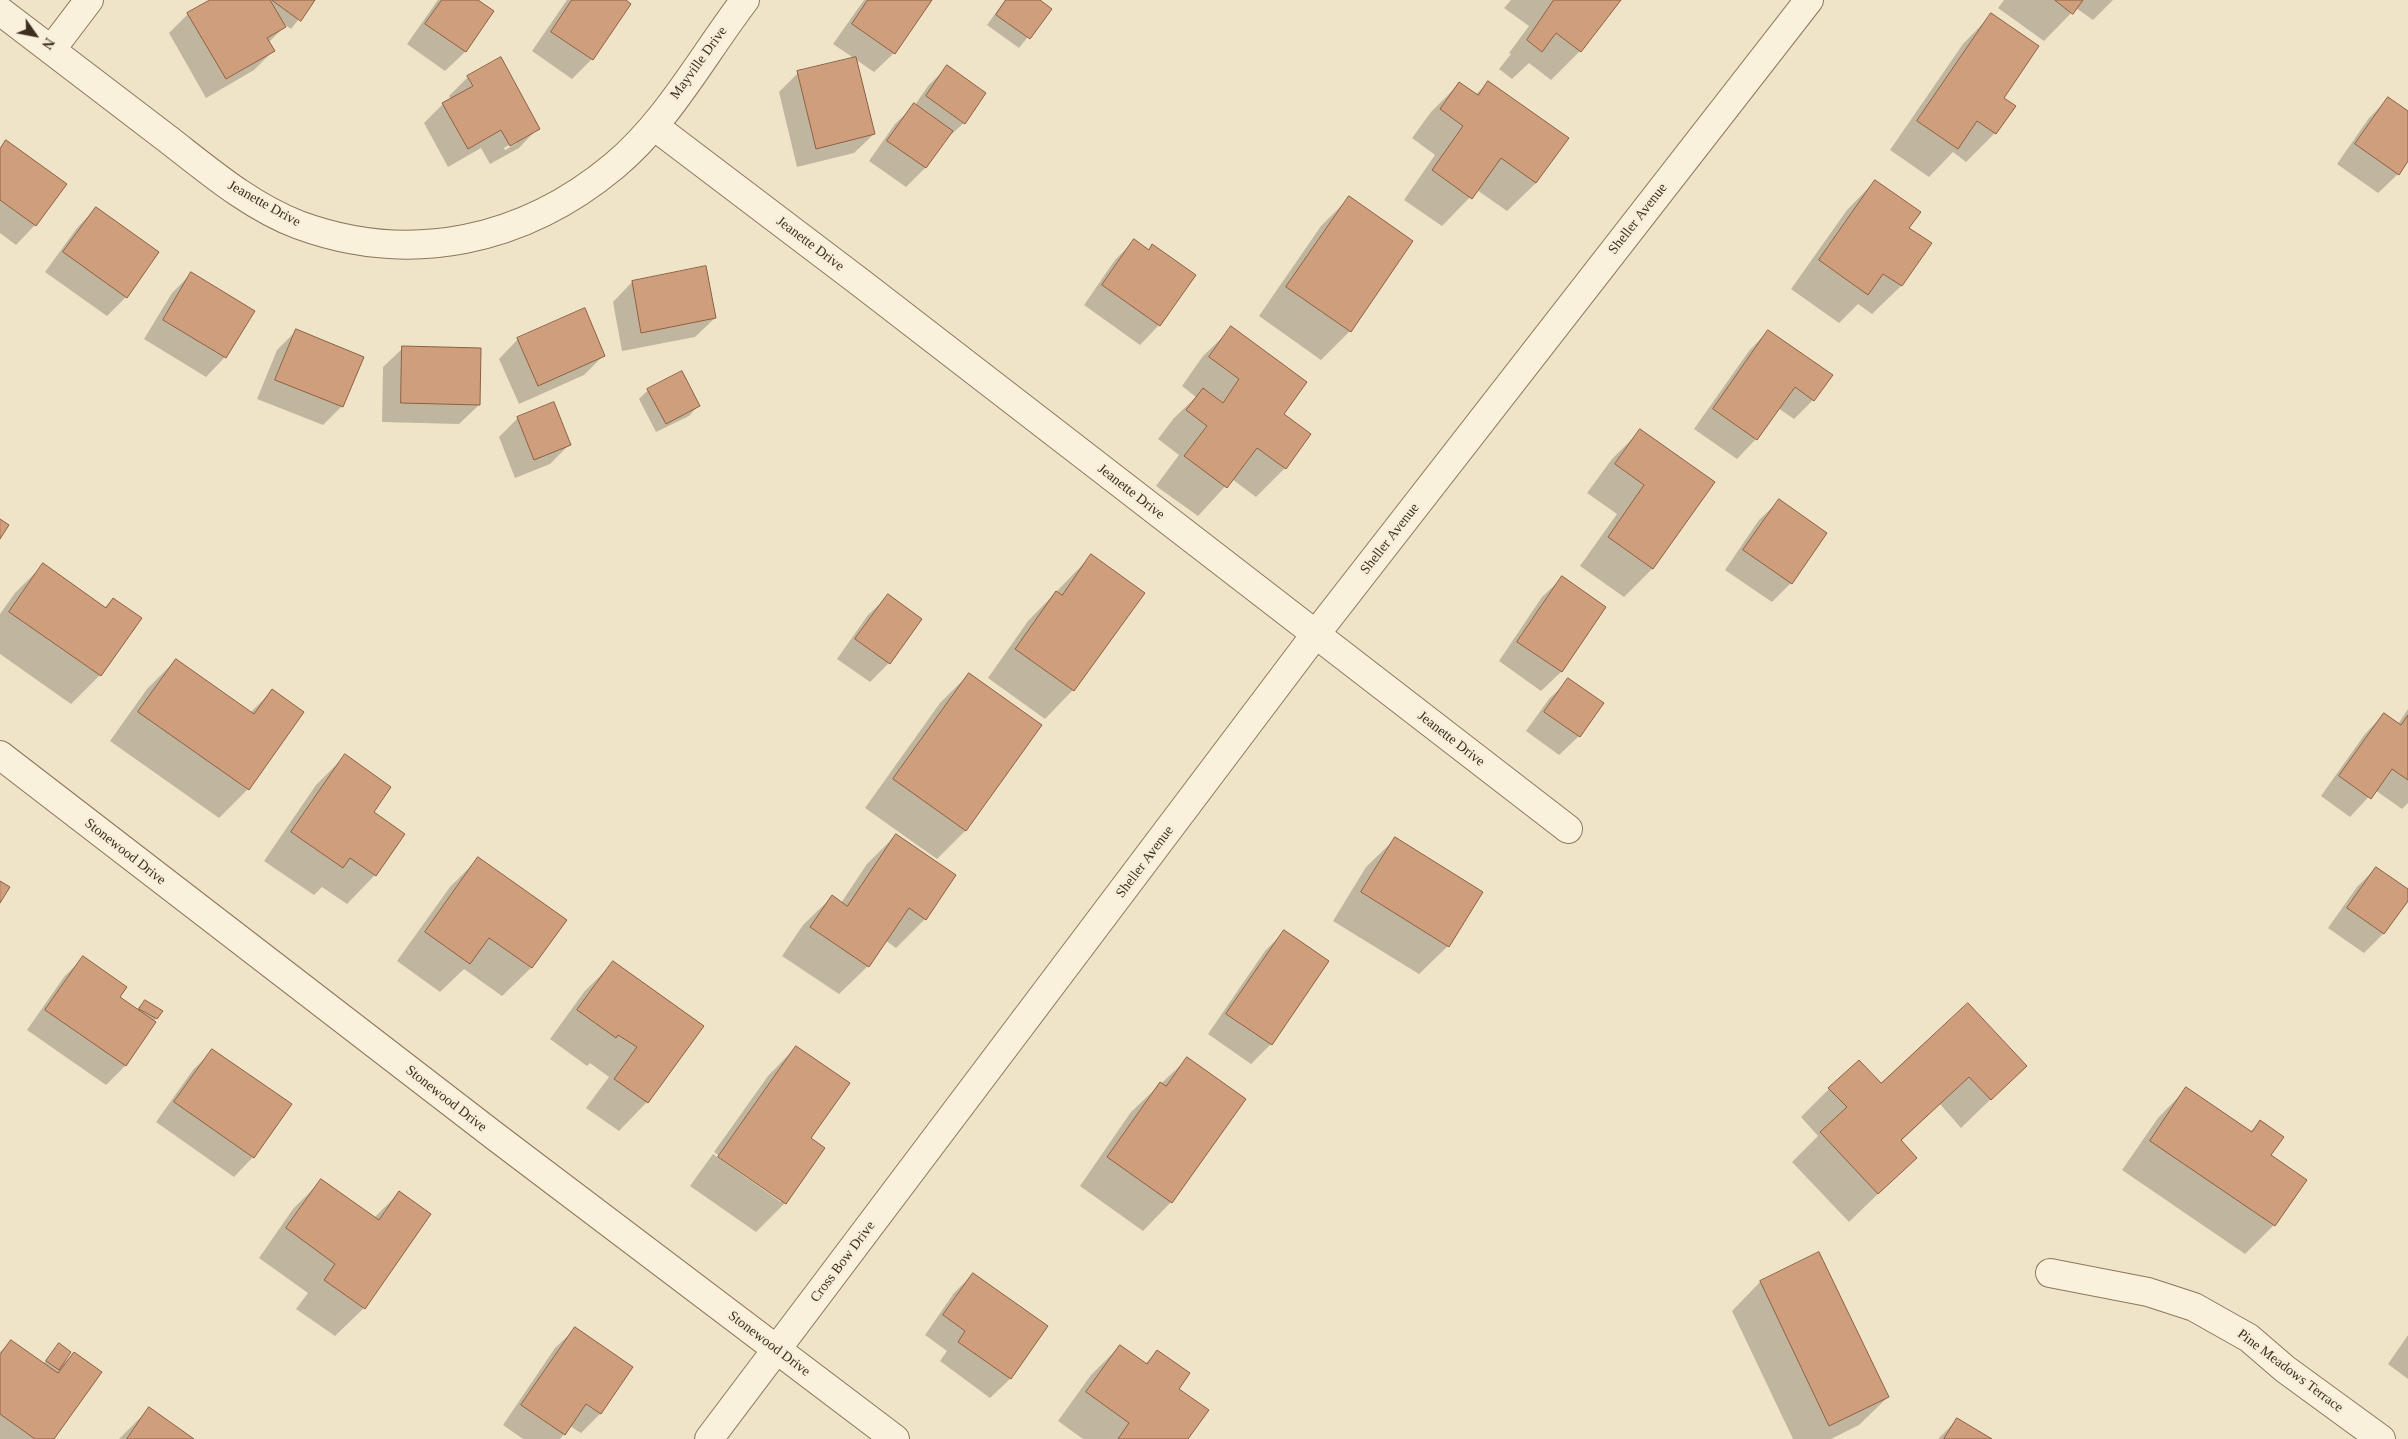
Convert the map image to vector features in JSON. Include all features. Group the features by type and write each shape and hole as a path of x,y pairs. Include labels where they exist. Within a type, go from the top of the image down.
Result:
{"street":[{"path":"51,50 89,0"},
{"name":"Mayville Drive","path":"654,126 745,0"},
{"name":"Sheller Avenue","path":"978,1084 1315,635 1809,0"},
{"name":"Jeanette Drive","path":"0,11 238,192 297,224 343,238 390,245 438,244 482,236 530,219 574,195 608,170 654,126 861,283 1568,829"},
{"name":"Stonewood Drive","path":"0,756 895,1439"},
{"name":"Cross Bow Drive","path":"709,1439 978,1084"},
{"name":"Pine Meadows Terrace","path":"2050,1273 2148,1292 2194,1307 2249,1338 2285,1368 2381,1439"}],"building":[{"path":"210,0 270,0 286,27 267,38 275,51 226,79 187,13"},
{"path":"272,0 315,0 301,21"},
{"path":"442,0 478,0 494,11 466,52 425,24"},
{"path":"572,0 626,0 631,4 593,60 551,32"},
{"path":"868,0 932,0 895,54 852,24"},
{"path":"1006,0 1040,0 1052,9 1030,39 996,15"},
{"path":"1554,0 1621,0 1581,52 1556,33 1542,52 1527,40"},
{"path":"2055,0 2083,0 2073,14"},
{"path":"1991,13 2039,46 2004,98 2016,106 1996,134 1977,121 1958,149 1917,121"},
{"path":"501,57 540,129 510,146 501,130 468,149 442,103 473,86 467,76"},
{"path":"856,57 875,134 816,149 797,71"},
{"path":"947,65 986,93 965,124 926,96"},
{"path":"1488,81 1569,138 1536,183 1501,158 1472,199 1432,170 1463,126 1440,109 1459,82 1478,95"},
{"path":"2388,97 2408,111 2408,161 2399,175 2355,144"},
{"path":"914,103 953,131 926,168 887,141"},
{"path":"6,140 67,184 36,226 0,200 0,149"},
{"path":"1875,180 1921,212 1909,228 1932,243 1902,286 1883,274 1868,295 1819,260"},
{"path":"1349,196 1413,241 1351,332 1286,287"},
{"path":"96,207 159,252 127,298 63,252"},
{"path":"1134,239 1149,250 1152,244 1196,275 1160,326 1102,285"},
{"path":"706,266 716,318 641,333 632,281"},
{"path":"191,272 255,311 226,358 163,320"},
{"path":"585,308 605,356 538,386 517,338"},
{"path":"1231,326 1307,382 1284,414 1311,434 1286,469 1257,448 1227,488 1184,456 1207,426 1186,410 1203,388 1223,403 1239,379 1209,357"},
{"path":"296,329 364,357 343,407 275,380"},
{"path":"1768,330 1833,375 1814,401 1795,387 1757,440 1713,409"},
{"path":"402,346 481,348 480,405 401,403"},
{"path":"682,371 700,406 666,424 647,389"},
{"path":"554,402 571,445 534,460 517,417"},
{"path":"1640,429 1715,482 1653,569 1608,537 1644,485 1615,464"},
{"path":"1779,499 1827,533 1792,584 1743,550"},
{"path":"0,519 9,525 0,539"},
{"path":"1091,554 1145,593 1074,691 1015,649 1056,591 1062,595"},
{"path":"43,563 106,608 113,598 142,618 101,676 9,612"},
{"path":"1562,576 1606,607 1562,672 1517,642"},
{"path":"888,594 922,619 890,664 855,639"},
{"path":"176,659 254,714 272,689 304,712 249,790 138,712"},
{"path":"969,673 1042,725 966,831 893,779"},
{"path":"1568,678 1604,703 1580,737 1544,712"},
{"path":"2384,713 2401,725 2408,715 2408,780 2392,769 2371,799 2339,776"},
{"path":"345,754 391,787 374,812 405,834 376,876 350,858 343,868 291,832"},
{"path":"896,834 956,875 926,920 909,908 869,967 810,927 832,895 847,906"},
{"path":"1395,837 1483,892 1449,947 1361,892"},
{"path":"478,857 567,920 532,968 489,938 470,964 425,932"},
{"path":"2376,867 2408,889 2408,901 2384,934 2347,908"},
{"path":"0,881 10,887 0,903"},
{"path":"1284,930 1329,961 1272,1045 1226,1014"},
{"path":"83,956 127,987 120,997 156,1022 126,1066 45,1010"},
{"path":"613,961 704,1026 648,1103 614,1079 637,1047 618,1035 616,1038 577,1010"},
{"path":"145,1000 163,1011 157,1019 139,1009"},
{"path":"1968,1003 2027,1066 1991,1100 1969,1077 1901,1140 1917,1158 1878,1194 1820,1132 1847,1107 1828,1088 1859,1060 1881,1083"},
{"path":"796,1046 850,1083 811,1138 825,1148 786,1204 718,1157"},
{"path":"212,1049 292,1104 254,1158 174,1102"},
{"path":"1187,1057 1246,1099 1172,1203 1107,1157 1160,1082 1166,1086"},
{"path":"2186,1087 2252,1132 2260,1120 2284,1137 2271,1155 2307,1180 2275,1226 2150,1141"},
{"path":"321,1179 379,1220 399,1191 431,1214 365,1309 324,1280 335,1264 286,1228"},
{"path":"1819,1252 1889,1397 1829,1426 1760,1281"},
{"path":"973,1273 1048,1326 1011,1379 958,1342 965,1331 943,1315"},
{"path":"575,1327 633,1367 601,1414 586,1404 565,1435 521,1405"},
{"path":"11,1340 58,1373 74,1352 102,1372 54,1439 35,1439 0,1414 0,1355"},
{"path":"59,1343 71,1352 59,1370 46,1361"},
{"path":"1120,1345 1147,1364 1157,1350 1190,1373 1179,1389 1209,1410 1188,1439 1118,1439 1129,1423 1086,1392"},
{"path":"149,1407 194,1439 127,1439"},
{"path":"1957,1418 1992,1439 1944,1439"}]}
